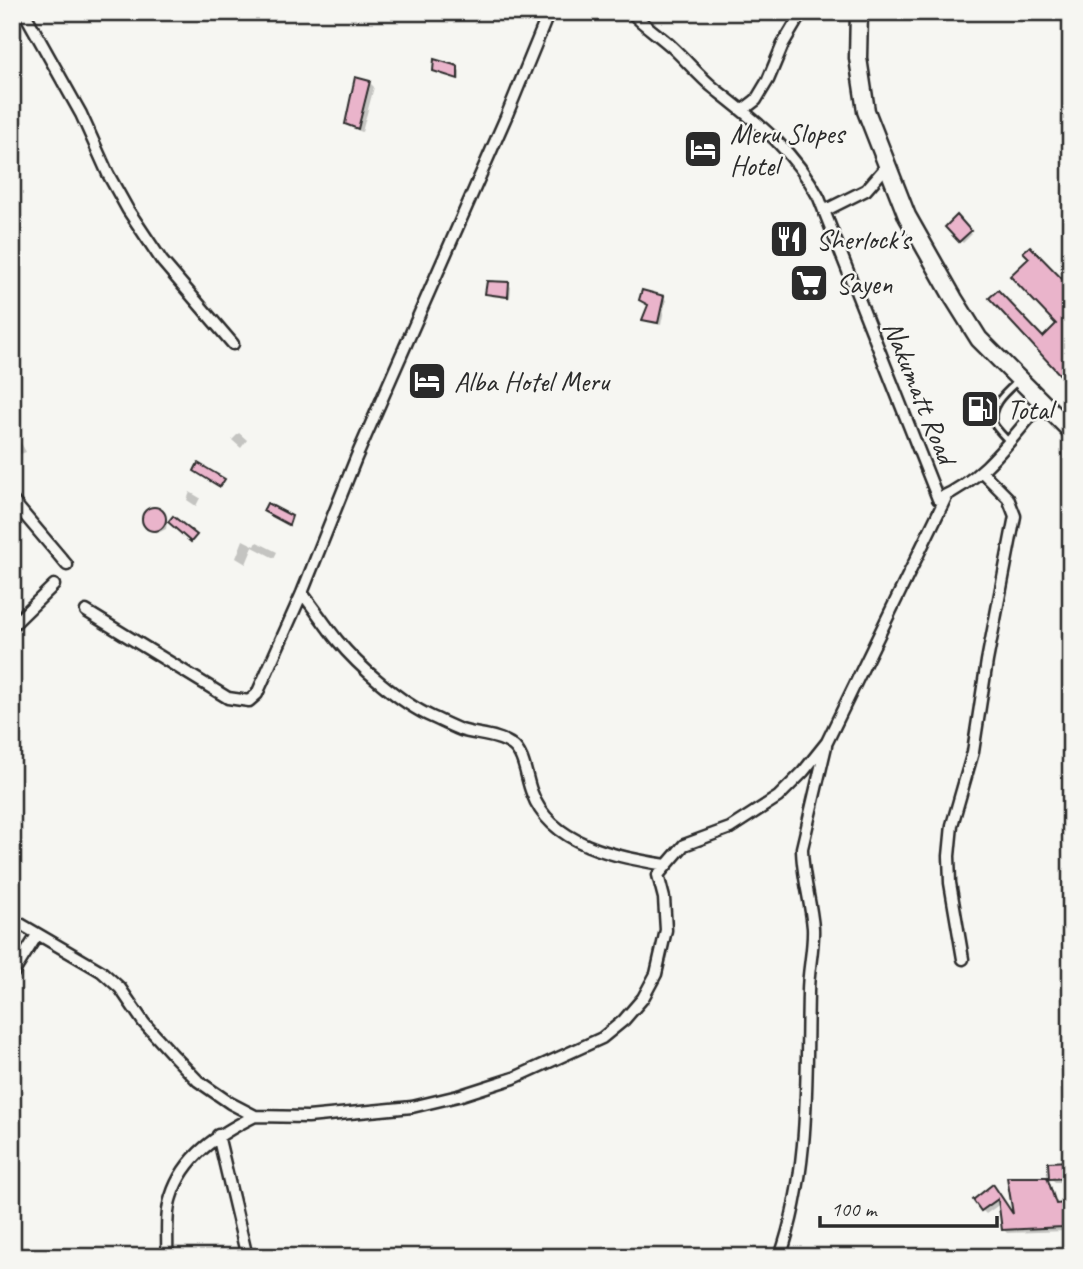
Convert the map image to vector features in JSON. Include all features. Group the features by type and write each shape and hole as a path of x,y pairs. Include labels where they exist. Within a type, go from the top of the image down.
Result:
{"highway":[{"path":"859,12 860,82 866,111 907,216 979,339 1071,431"}],"street":[{"path":"24,12 81,114 108,174 128,210 162,261 233,344"},
{"path":"86,611 228,698 249,701 257,694 549,12"},
{"name":"Nakumatt Road","path":"631,12 671,46 712,87 743,110 795,159 808,176 942,497"},
{"path":"743,110 756,100 802,12"},
{"path":"824,211 866,190 886,166"},
{"path":"780,1257 793,1211 806,1107 808,991 813,926 802,848 827,742 942,497 964,486 982,472 1042,403"},
{"path":"963,959 950,883 952,825 973,752 987,661 1015,516 1008,498 982,472"},
{"path":"12,500 67,565"},
{"path":"12,626 54,585"},
{"path":"302,593 338,641 401,698 428,715 462,730 511,743 520,755 534,801 546,817 559,827 594,848 626,859 666,865"},
{"path":"12,919 101,971 120,988 144,1023 198,1081 255,1116 308,1117 412,1107 458,1096 514,1077 602,1038 624,1020 643,998 656,974 666,930 659,875 666,865 684,845 730,828 778,797 827,742"},
{"path":"12,975 37,935"},
{"path":"167,1257 170,1198 179,1178 193,1158 218,1135 255,1116"},
{"path":"218,1135 247,1257"}],"lane":[{"path":"1009,442 994,423 994,410 1000,398 1019,380"}],"building":[{"path":"434,59 458,66 458,79 433,71"},
{"path":"355,77 370,81 358,129 345,124"},
{"path":"957,215 971,231 959,242 945,227"},
{"path":"1030,246 1071,288 1071,370 1063,378 989,298 998,290 1043,337 1056,324 1010,276 1029,258 1023,252"},
{"path":"487,281 509,282 508,297 485,294"},
{"path":"642,290 664,296 658,323 642,320 648,305 639,300"},
{"path":"198,463 225,479 220,487 194,471"},
{"path":"267,503 292,516 289,525 263,511"},
{"path":"154,507 165,514 166,519 159,530 154,531 143,524 142,519 149,508"},
{"path":"173,516 197,535 191,542 168,522"},
{"path":"1071,1161 1071,1178 1049,1179 1048,1162"},
{"path":"1007,1177 1047,1177 1056,1204 1065,1203 1063,1227 1002,1230 998,1199 981,1211 973,1200 993,1184 1013,1214"}],"place":[{"name":"Meru Slopes Hotel","path":"703,149"},
{"name":"Sherlock's","path":"789,239"},
{"name":"Sayen","path":"809,283"},
{"name":"Alba Hotel Meru","path":"427,381"},
{"name":"Total","path":"980,409"}]}
